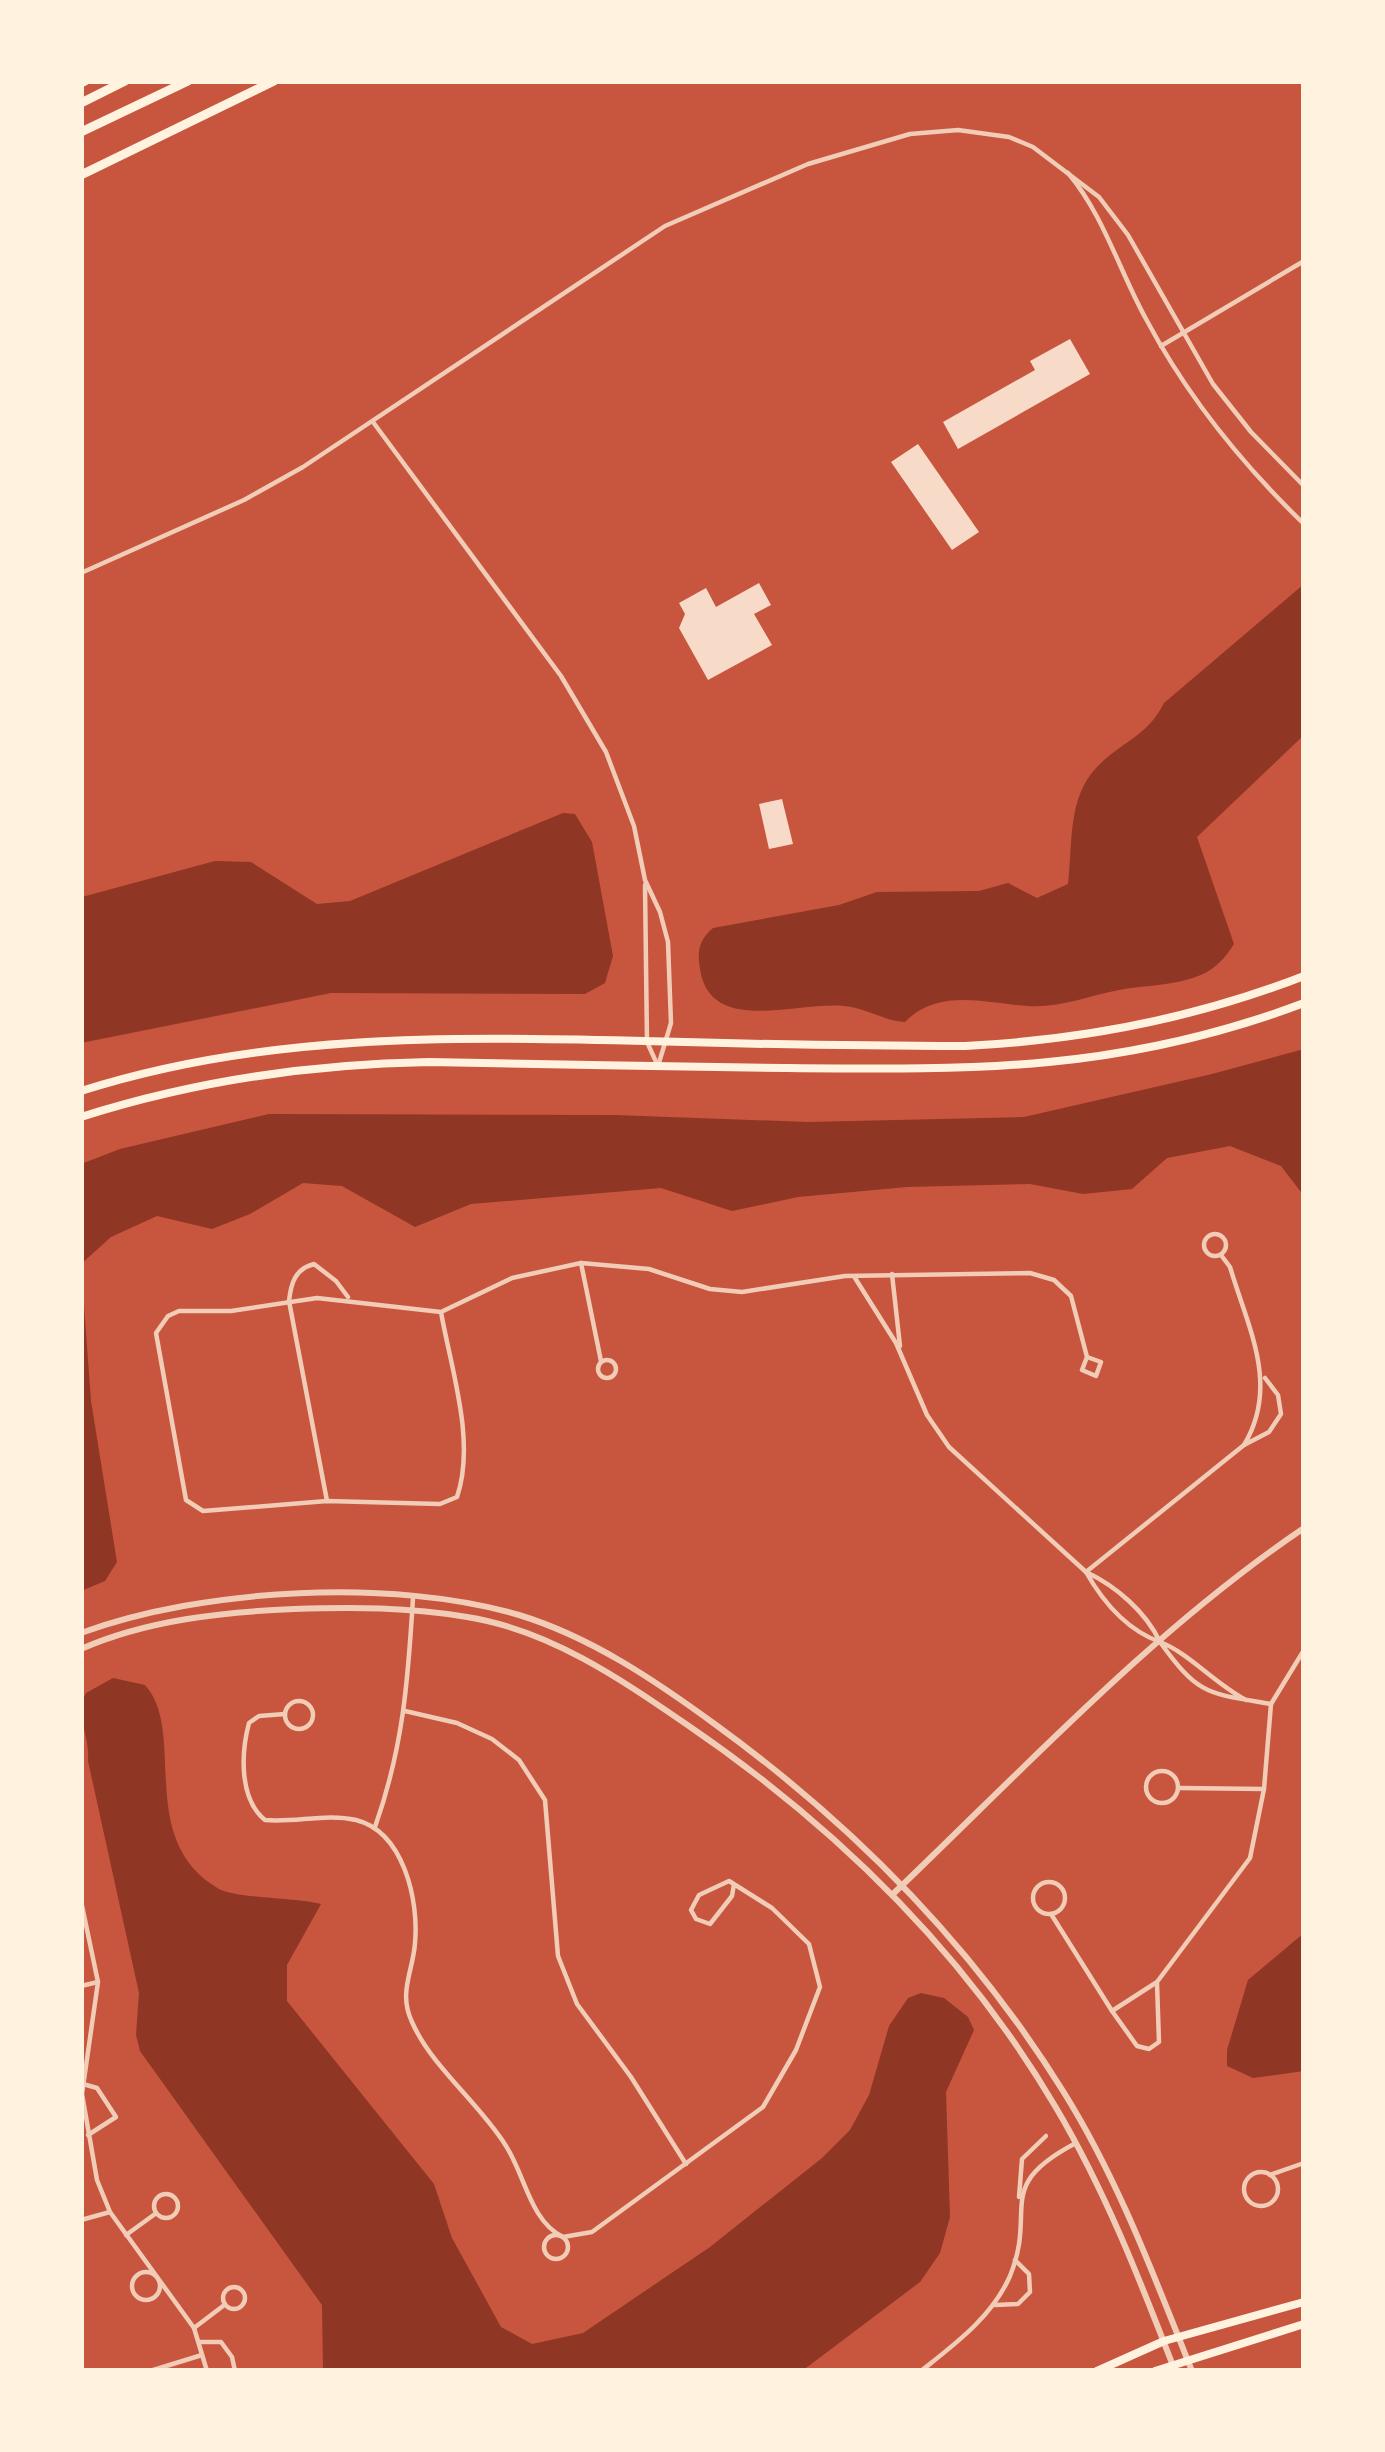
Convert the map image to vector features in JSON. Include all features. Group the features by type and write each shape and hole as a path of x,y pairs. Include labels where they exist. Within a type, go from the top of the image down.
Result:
{"highway":[{"path":"81,103 125,81"},
{"path":"81,132 188,81"},
{"path":"81,176 274,81"}],"main road":[{"path":"81,1091 186,1063 320,1043 435,1037 965,1046 1041,1041 1161,1022 1304,976"},
{"path":"81,1117 220,1082 329,1066 429,1062 929,1070 1032,1066 1162,1046 1304,1003"},
{"path":"1097,2371 1164,2341 1304,2302"},
{"path":"1155,2371 1304,2324"}],"street":[{"path":"81,573 244,500 373,422 649,234 808,164 910,134 958,130 1009,137 1034,147 1060,164 1114,215 1213,384 1304,486"},
{"path":"1060,164 1090,206 1161,346 1228,443 1304,524"},
{"path":"1161,346 1304,261"},
{"path":"373,422 581,706 620,784 668,942 671,1023 658,1066"},
{"path":"646,880 647,1042 658,1066"},
{"path":"1221,1255 1230,1268 1262,1375 1262,1405 1244,1444"},
{"path":"581,1263 602,1361"},
{"path":"441,1312 463,1438 465,1475 457,1497 440,1504 327,1501 203,1511 186,1501 155,1334 168,1316 187,1309 231,1311 348,1298 410,1311 441,1312 512,1278 581,1263 650,1269 710,1289 742,1292 854,1276 1030,1273 1054,1280 1071,1296 1088,1357"},
{"path":"327,1501 290,1301 297,1274 314,1264 348,1298"},
{"path":"892,1274 903,1357"},
{"path":"854,1276 903,1357 927,1415 949,1447 1086,1572 1150,1622 1192,1683 1208,1693 1271,1704"},
{"path":"1086,1572 1244,1444 1269,1432 1281,1414 1278,1395 1262,1375"},
{"path":"893,1894 1160,1642 1252,1564 1304,1528"},
{"path":"1086,1572 1100,1598 1142,1636 1183,1654 1219,1686 1246,1700"},
{"path":"81,1633 186,1605 362,1592 413,1593 524,1616 625,1663 682,1700 805,1792 904,1883 988,1983 1079,2118 1128,2213 1192,2371"},
{"path":"374,1827 394,1774 405,1711 413,1593"},
{"path":"81,1649 189,1618 365,1606 470,1617 572,1652 618,1677 778,1790 893,1894 978,1992 1076,2143 1114,2220 1174,2367"},
{"path":"1112,2011 1156,1982 1250,1858 1264,1789 1271,1704 1304,1650"},
{"path":"298,1701 310,1707 313,1717 306,1728 297,1729 286,1722 284,1714 298,1701"},
{"path":"405,1711 457,1723 492,1739 520,1760 545,1800 558,1956 577,2004 686,2164"},
{"path":"284,1714 254,1718 246,1736 247,1791 260,1817 274,1821 332,1817 374,1827 399,1858 412,1890 417,1922 415,1950 404,1986 411,2021 510,2151 543,2222 563,2237 592,2232 763,2107 796,2050 820,1987 809,1944 772,1908 734,1884 715,1884 699,1895 691,1910 710,1924 719,1918 734,1884"},
{"path":"1166,1771 1178,1788 1174,1797 1160,1802 1151,1798 1146,1785 1156,1772 1166,1771"},
{"path":"1178,1788 1264,1789"},
{"path":"1051,1914 1064,1906 1065,1896 1057,1884 1047,1882 1038,1886 1033,1900 1037,1909 1051,1914 1136,2046 1159,2042 1156,1982"},
{"path":"81,1901 98,1982 82,2103 97,2180 110,2212 194,2328 207,2371"},
{"path":"81,1986 98,1982"},
{"path":"83,2084 97,2088 116,2117 88,2135"},
{"path":"1076,2143 1079,2118"},
{"path":"921,2371 965,2337 992,2306 1015,2260 1020,2166 1029,2149 1046,2136"},
{"path":"1020,2209 1029,2175 1043,2161 1076,2143"},
{"path":"1270,2175 1277,2185 1273,2201 1263,2206 1251,2203 1244,2190 1246,2180 1304,2162"},
{"path":"126,2235 156,2213 157,2198 169,2194 176,2199 175,2215 163,2218 156,2213"},
{"path":"81,2220 110,2212"},
{"path":"992,2306 1018,2303 1030,2292 1029,2274 1015,2260"},
{"path":"148,2272 159,2279 159,2292 153,2298 140,2298 134,2291 138,2274 148,2272"},
{"path":"194,2328 225,2305"},
{"path":"200,2342 221,2342 235,2371"},
{"path":"150,2371 203,2355"}],"shaded area":[{"path":"1304,584 1304,735 1197,837 1234,944 1211,969 1181,981 1051,1005 948,1001 918,1011 905,1022 844,1006 738,1009 707,990 699,951 713,928 839,905 877,892 979,891 1008,883 1037,898 1068,884 1076,807 1087,779 1142,731 1164,703"},
{"path":"563,813 575,814 592,842 613,956 605,983 585,994 331,993 81,1043 82,897 215,861 251,862 317,904 350,901"},
{"path":"1304,1049 1304,1196 1281,1166 1230,1146 1167,1158 1132,1189 1083,1194 1030,1184 907,1187 798,1197 732,1211 661,1188 471,1204 415,1227 342,1186 303,1183 250,1214 212,1229 157,1216 111,1237 81,1264 81,1164 120,1149 269,1114 615,1115 808,1122 1024,1117"},
{"path":"81,1264 91,1401 117,1562 105,1581 81,1591"},
{"path":"113,1678 145,1685 157,1706 170,1816 178,1843 193,1868 227,1892 321,1904 287,1965 287,2001 434,2184 452,2238 501,2327 532,2344 583,2333 710,2247 822,2158 850,2130 869,2095 889,2026 908,1998 921,1993 944,1998 968,2017 974,2030 946,2092 950,2217 940,2253 920,2282 802,2371 323,2371 322,2305 140,2051 136,2035 139,1993 82,1717 86,1693"},
{"path":"1304,1933 1304,2071 1253,2078 1227,2066 1227,2050 1248,1980"}],"building":[{"path":"1070,339 1090,374 958,449 943,422 1035,370 1030,361"},
{"path":"918,444 979,532 952,550 891,462"},
{"path":"759,583 771,605 754,614 772,645 708,680 679,628 685,614 679,603 706,588 716,607"},
{"path":"782,799 793,844 769,849 759,804"}]}
